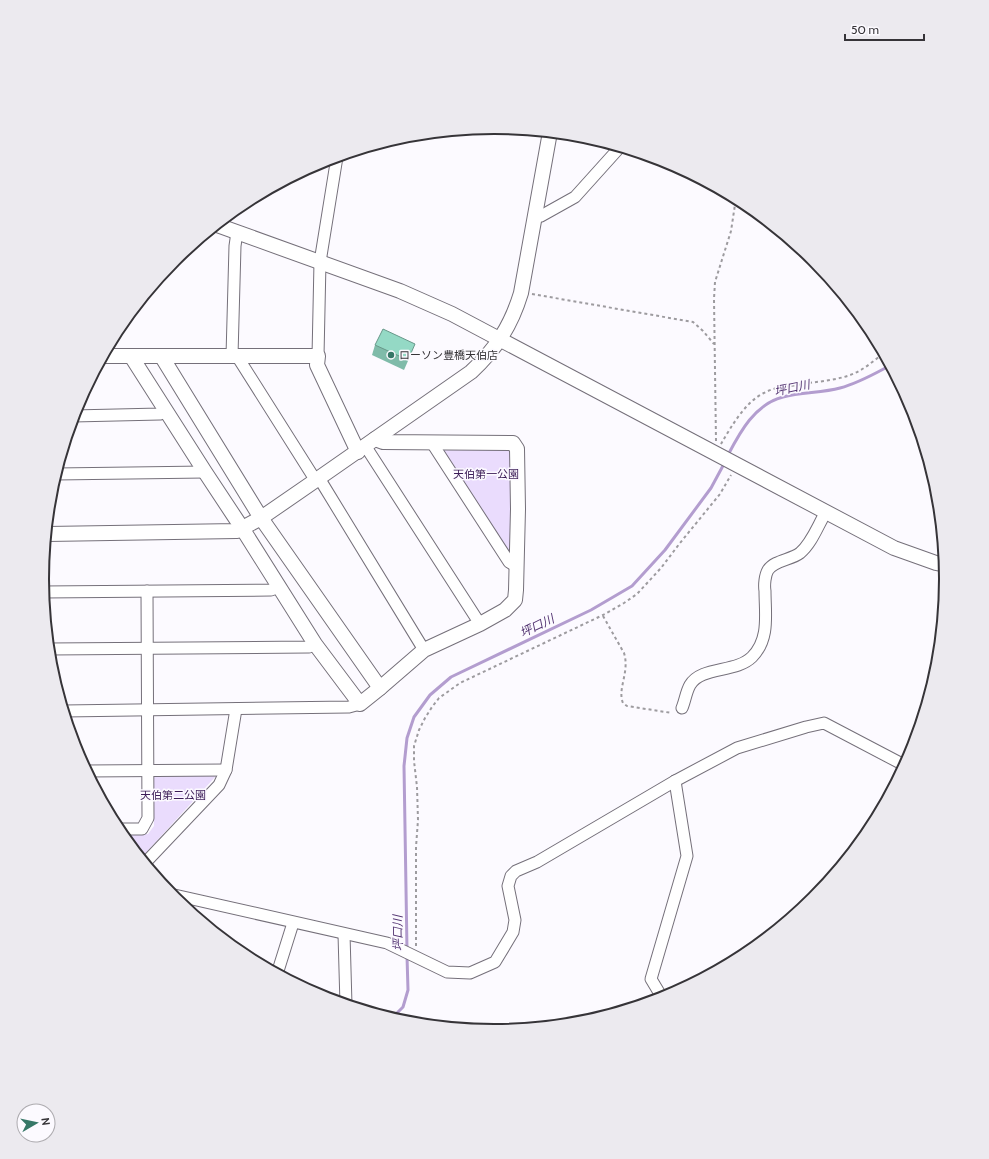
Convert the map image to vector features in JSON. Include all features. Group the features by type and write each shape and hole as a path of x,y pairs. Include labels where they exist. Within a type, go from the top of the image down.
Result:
{"street":[{"path":"52,534 237,531 261,518 318,480 471,372 486,358 500,339 514,315 521,293 549,138"},
{"path":"535,217 541,216 575,197 616,151"},
{"path":"336,164 320,262 317,365 366,446 480,624"},
{"path":"222,227 400,291 452,314 894,548 939,564"},
{"path":"238,232 234,246 234,356 318,480 424,650"},
{"path":"110,356 318,356"},
{"path":"131,356 315,644 360,704"},
{"path":"162,357 261,518 380,688"},
{"path":"80,416 160,414 166,412"},
{"path":"69,711 349,707 360,704 424,650 480,624 505,610 515,600 517,568 517,449 513,443 383,442 366,446"},
{"path":"432,443 509,562 517,568"},
{"path":"62,474 205,472"},
{"path":"682,708 690,685 696,677 740,665 751,658 761,647 766,632 764,584 768,570 774,565 799,554 807,545 826,512"},
{"path":"49,592 271,590 279,587"},
{"path":"125,829 142,829 148,818 147,591"},
{"path":"55,649 309,646 315,644"},
{"path":"148,859 219,785 226,770 236,709"},
{"path":"181,897 387,943 447,972 470,973 495,962 513,932 514,920 508,886 511,876 516,871 537,862 674,781 737,748 806,727 824,724 900,763"},
{"path":"92,771 226,770"},
{"path":"659,993 651,979 687,856 674,781"},
{"path":"279,969 294,923"},
{"path":"344,934 346,999"}],"path":[{"path":"716,454 714,345 715,282 731,232 735,205"},
{"path":"521,293 693,322 703,331 714,345"},
{"path":"716,454 732,425 757,397 764,392 775,388 844,377 859,372 880,356"},
{"path":"414,956 416,847 418,820 414,746 425,718 439,698 460,683 603,615 624,604 637,594 661,568 720,494 735,464"},
{"path":"603,615 624,653 626,660 627,667 621,695 623,704 627,706 672,712 677,712 682,708"}],"green space":[{"name":"天伯第一公園","path":"511,449 511,555 442,450"},
{"name":"天伯第二公園","path":"154,776 216,776 144,855 129,835 148,834 154,826"}],"building":[{"path":"383,329 415,344 408,360 375,345"}],"waterway":[{"name":"坪口川","path":"728,455 743,428 756,412 773,401 790,395 833,390 854,384 886,368"},
{"name":"坪口川","path":"407,950 404,766 407,738 414,717 430,695 451,677 591,610 632,586 665,550 711,488 725,462"},
{"name":"坪口川","path":"396,1014 403,1007 408,990 407,956"}],"place":[{"name":"ローソン豊橋天伯店","path":"391,355"}]}
